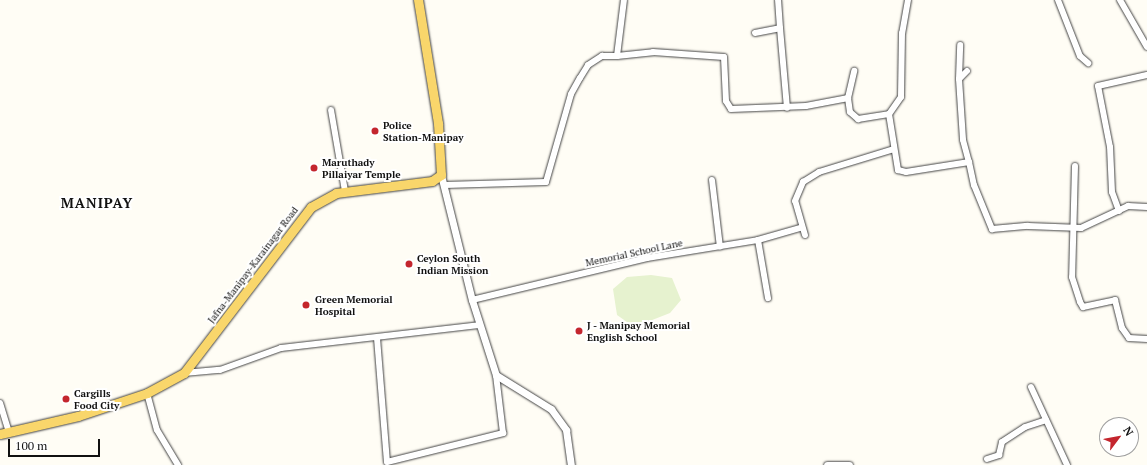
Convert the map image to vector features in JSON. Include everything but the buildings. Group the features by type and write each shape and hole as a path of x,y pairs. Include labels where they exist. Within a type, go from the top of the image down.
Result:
{"main road":[{"path":"418,0 438,123 441,175"},
{"name":"Jafna-Manipay-Karainagar Road","path":"5,433 78,416 147,392 184,373 311,207 345,191 432,181 441,175"}],"street":[{"path":"617,56 624,0"},
{"path":"778,0 787,108"},
{"path":"908,0 902,33 901,97 889,114 897,167 906,172 969,162"},
{"path":"1058,0 1080,56 1088,63"},
{"path":"1120,0 1147,47"},
{"path":"755,32 780,28"},
{"path":"960,45 959,79 963,140 974,185 992,229 1028,226 1072,228 1119,211 1128,206 1147,207"},
{"path":"445,185 546,182 571,94 588,65 602,56 653,52 724,57 727,108 747,111 787,108 848,98"},
{"path":"854,70 848,98 850,112 858,119 889,114"},
{"path":"959,79 967,71"},
{"path":"1119,211 1112,192 1110,147 1098,86 1147,75"},
{"path":"331,110 345,191"},
{"path":"805,235 800,228 795,202 803,182 819,172 894,149"},
{"path":"1075,166 1072,228 1072,277 1083,307 1115,300 1122,328 1129,338 1147,339"},
{"path":"377,338 387,462 503,433 496,375 472,300 445,185 441,175"},
{"path":"712,180 720,247"},
{"name":"Memorial School Lane","path":"472,300 647,258 758,240 800,228"},
{"path":"758,240 768,298"},
{"path":"184,373 220,370 281,348 480,325"},
{"path":"496,375 552,409 566,430 572,465"},
{"path":"1032,387 1066,465"},
{"path":"147,392 157,430 178,465"},
{"path":"0,403 5,433"},
{"path":"987,459 999,455 1002,442 1014,434 1046,420"},
{"path":"827,465 849,465"}],"green space":[{"path":"651,275 672,278 681,300 670,313 642,324 627,322 617,315 613,289 627,277"}],"place":[{"name":"Police Station-Manipay","path":"375,131"},
{"name":"Maruthady Pillaiyar Temple","path":"314,168"},
{"name":"Ceylon South Indian Mission","path":"409,264"},
{"name":"Green Memorial Hospital","path":"306,305"},
{"name":"J - Manipay Memorial English School","path":"579,331"},
{"name":"Cargills Food City","path":"66,399"}],"district":[{"name":"MANIPAY","path":"97,203"}]}
